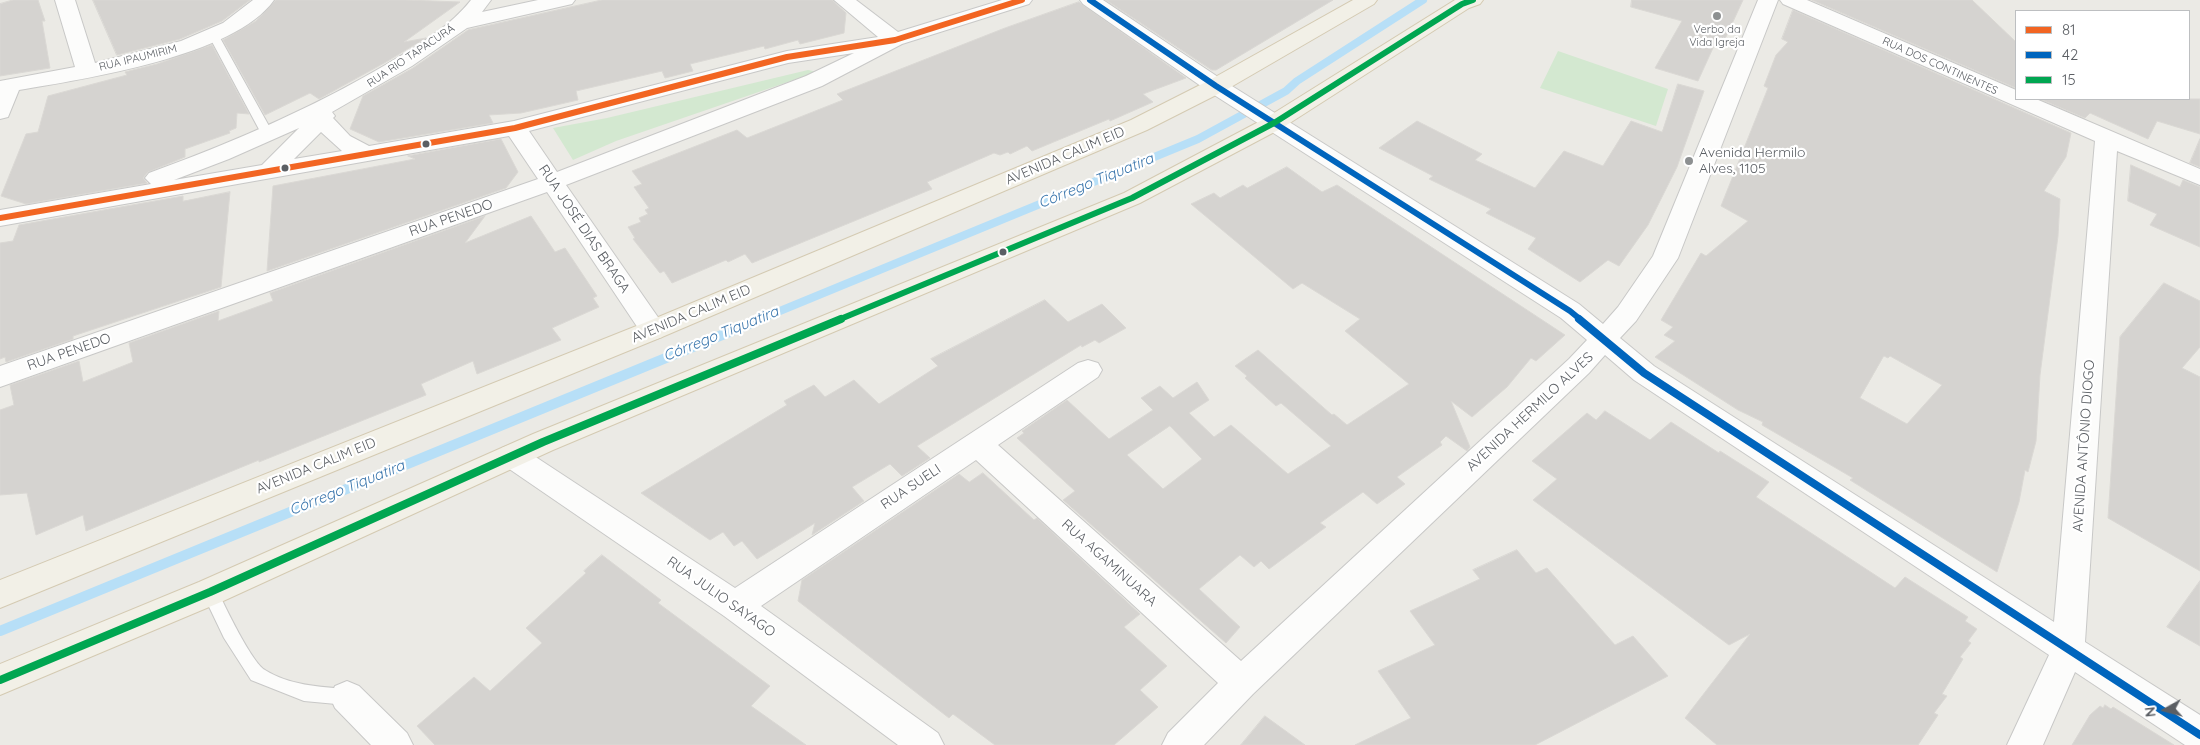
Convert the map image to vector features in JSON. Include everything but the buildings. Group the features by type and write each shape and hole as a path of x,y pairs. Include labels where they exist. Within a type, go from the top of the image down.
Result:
{"main road":[{"name":"AVENIDA CALIM EID","path":"0,594 653,330 1139,125 1216,86 1367,0"},
{"path":"0,680 210,592 512,456 1132,198 1462,4 1472,0"}],"street":[{"path":"65,0 87,71"},
{"name":"RUA IPAUMIRIM","path":"5,87 166,54 214,36 239,20 264,0"},
{"name":"RUA RIO TAPACURÁ","path":"84,204 262,138 328,111 428,48 460,23 481,0"},
{"path":"460,23 565,0"},
{"path":"844,0 895,40"},
{"path":"0,218 515,128 787,57 895,40 1022,0"},
{"path":"1090,0 1240,102 1570,312 1644,372 2200,735"},
{"name":"AVENIDA HERMILO ALVES","path":"1180,745 1241,683 1605,340 1636,303 1665,258 1768,0"},
{"name":"RUA DOS CONTINENTES","path":"1790,0 2015,98"},
{"name":"RUA PENEDO","path":"0,376 552,182 814,81 895,40"},
{"path":"0,112 5,87"},
{"name":"RUA DOS CONTINENTES","path":"2020,100 2200,178"},
{"path":"328,111 336,137 347,146 368,154"},
{"name":"RUA RIO TAPACURÁ","path":"268,171 328,111"},
{"name":"RUA JOSÉ DIAS BRAGA","path":"515,128 653,330"},
{"name":"RUA RIO TAPACURÁ","path":"228,179 262,138"},
{"name":"AVENIDA ANTÔNIO DIOGO","path":"2025,745 2068,650 2107,138"},
{"name":"RUA SUELI","path":"735,606 1088,370"},
{"name":"RUA AGAMINUARA","path":"977,444 1241,683"},
{"name":"RUA JULIO SAYAGO","path":"512,456 735,606 926,745"},
{"path":"347,697 395,745"}],"lane":[{"path":"214,36 262,138"},
{"path":"210,592 230,633 257,675 304,692 347,697"}],"green space":[{"path":"1558,51 1668,89 1656,126 1540,88"},
{"path":"808,70 817,72 616,141 573,160 553,128 607,118"}],"waterway":[{"name":"Córrego Tiquatira","path":"758,320 1198,139 1286,91 1297,81 1423,0"},
{"name":"Córrego Tiquatira","path":"0,631 761,319"}],"transit line":[{"name":"81","path":"0,218 515,128 787,57 895,40 1022,0"},
{"name":"42","path":"1090,0 1216,86 1570,311 1644,373 2200,735"},
{"name":"15","path":"0,680 210,592 543,442 1132,198 1274,123 1462,4 1473,0"}],"place":[{"name":"Verbo da Vida Igreja","path":"1717,16"},
{"name":"Avenida Hermilo Alves, 1105","path":"1689,161"}]}
